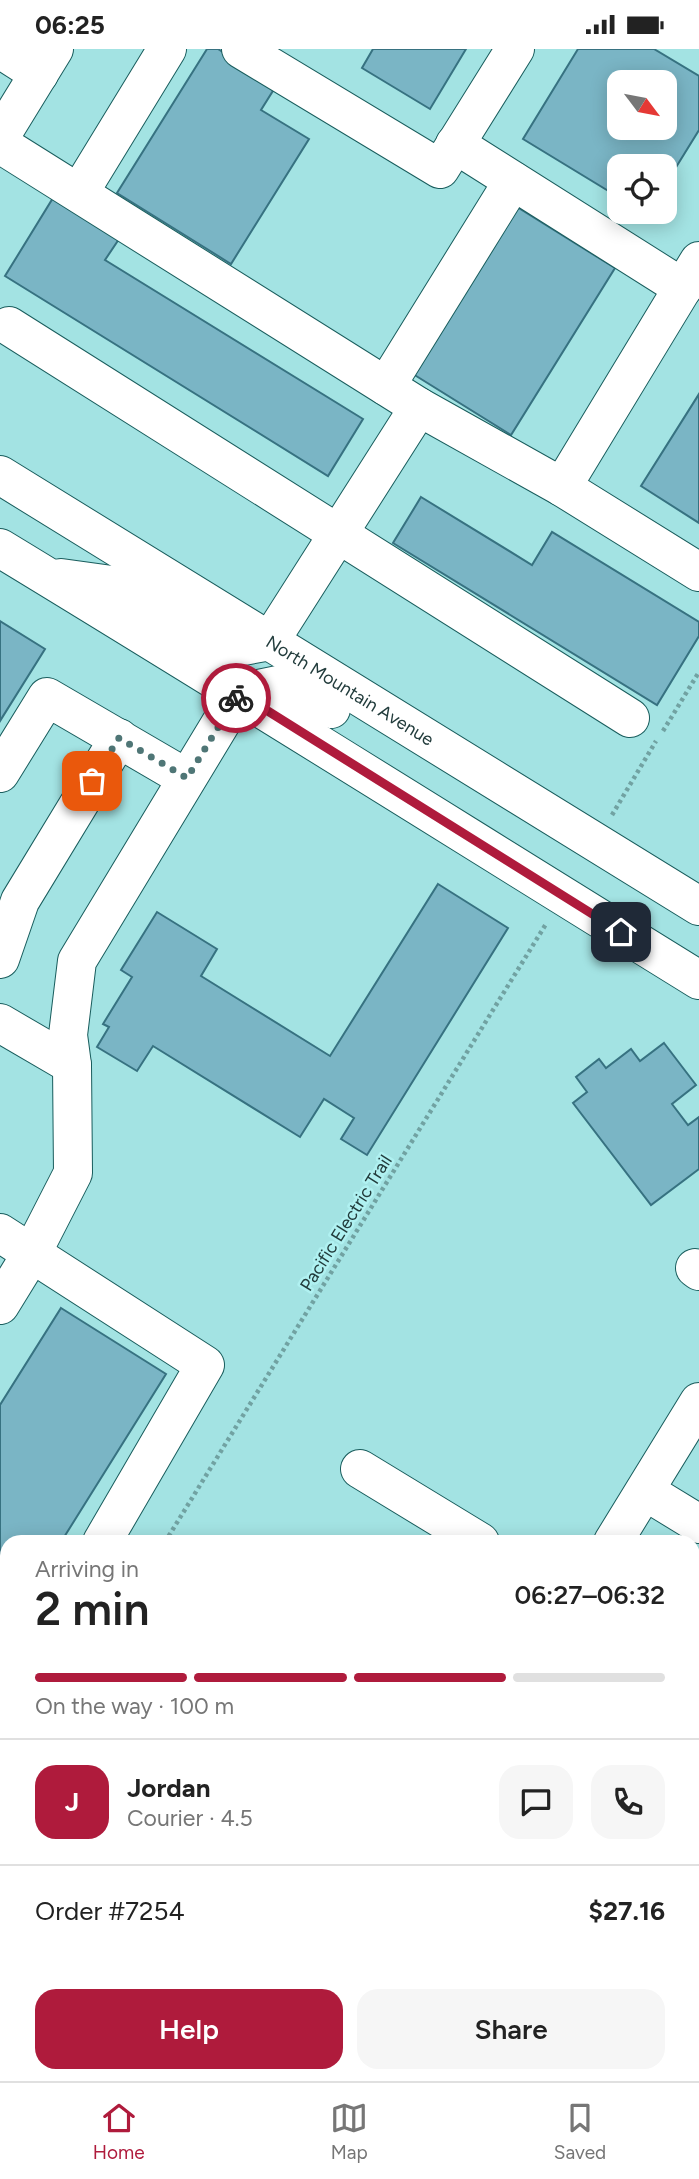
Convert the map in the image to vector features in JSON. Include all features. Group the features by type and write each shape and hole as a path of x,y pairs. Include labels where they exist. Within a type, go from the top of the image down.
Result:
{"main road":[{"path":"0,49 47,62 0,137"},
{"path":"79,193 167,49"},
{"path":"241,49 440,169 514,49"},
{"path":"0,144 419,407 562,487 699,572"},
{"path":"455,144 513,181 691,274 562,487"},
{"path":"386,386 513,181"},
{"path":"9,326 630,718"},
{"path":"45,575 119,586 222,650 270,641 419,407"},
{"name":"North Mountain Avenue","path":"0,475 699,906"},
{"path":"0,548 239,693 699,980"},
{"path":"0,1305 32,1254 73,1173 72,1065 68,1035 78,961 239,693 287,683 462,790 542,810"},
{"path":"0,773 47,697 187,778"},
{"path":"0,959 20,901 119,738"},
{"path":"656,954 699,961"},
{"path":"0,1023 72,1065"},
{"path":"0,1233 205,1365 106,1535"},
{"path":"617,1535 699,1402"},
{"path":"360,1469 468,1535"},
{"path":"645,1491 692,1523"}],"path":[{"name":"Pacific Electric Trail","path":"169,1535 550,919"}],"building":[{"path":"207,49 218,49 276,86 261,110 309,139 231,264 117,193"},
{"path":"373,49 466,49 430,109 362,68"},
{"path":"578,49 654,49 699,76 699,130 677,166 677,154 607,154 607,190 523,139"},
{"path":"53,198 119,239 105,260 363,419 328,476 5,276"},
{"path":"517,207 615,268 511,435 413,374"},
{"path":"699,394 699,523 641,486"},
{"path":"421,497 532,565 552,532 699,622 699,636 657,705 393,543"},
{"path":"0,621 45,649 0,721"},
{"path":"438,884 508,928 367,1155 341,1139 354,1118 324,1099 300,1137 153,1046 137,1071 97,1047 109,1027 103,1024 132,977 121,970 157,912 217,949 201,976 330,1056"},
{"path":"664,1043 696,1085 672,1104 688,1125 699,1117 699,1169 651,1205 573,1103 587,1092 576,1077 599,1059 606,1068 631,1049 640,1061"},
{"path":"61,1308 166,1374 65,1535 0,1535 0,1405"}],"way so far":[{"path":"92,781 119,738 187,778 236,698"}],"route":[{"path":"236,698 239,693 621,932"}]}
